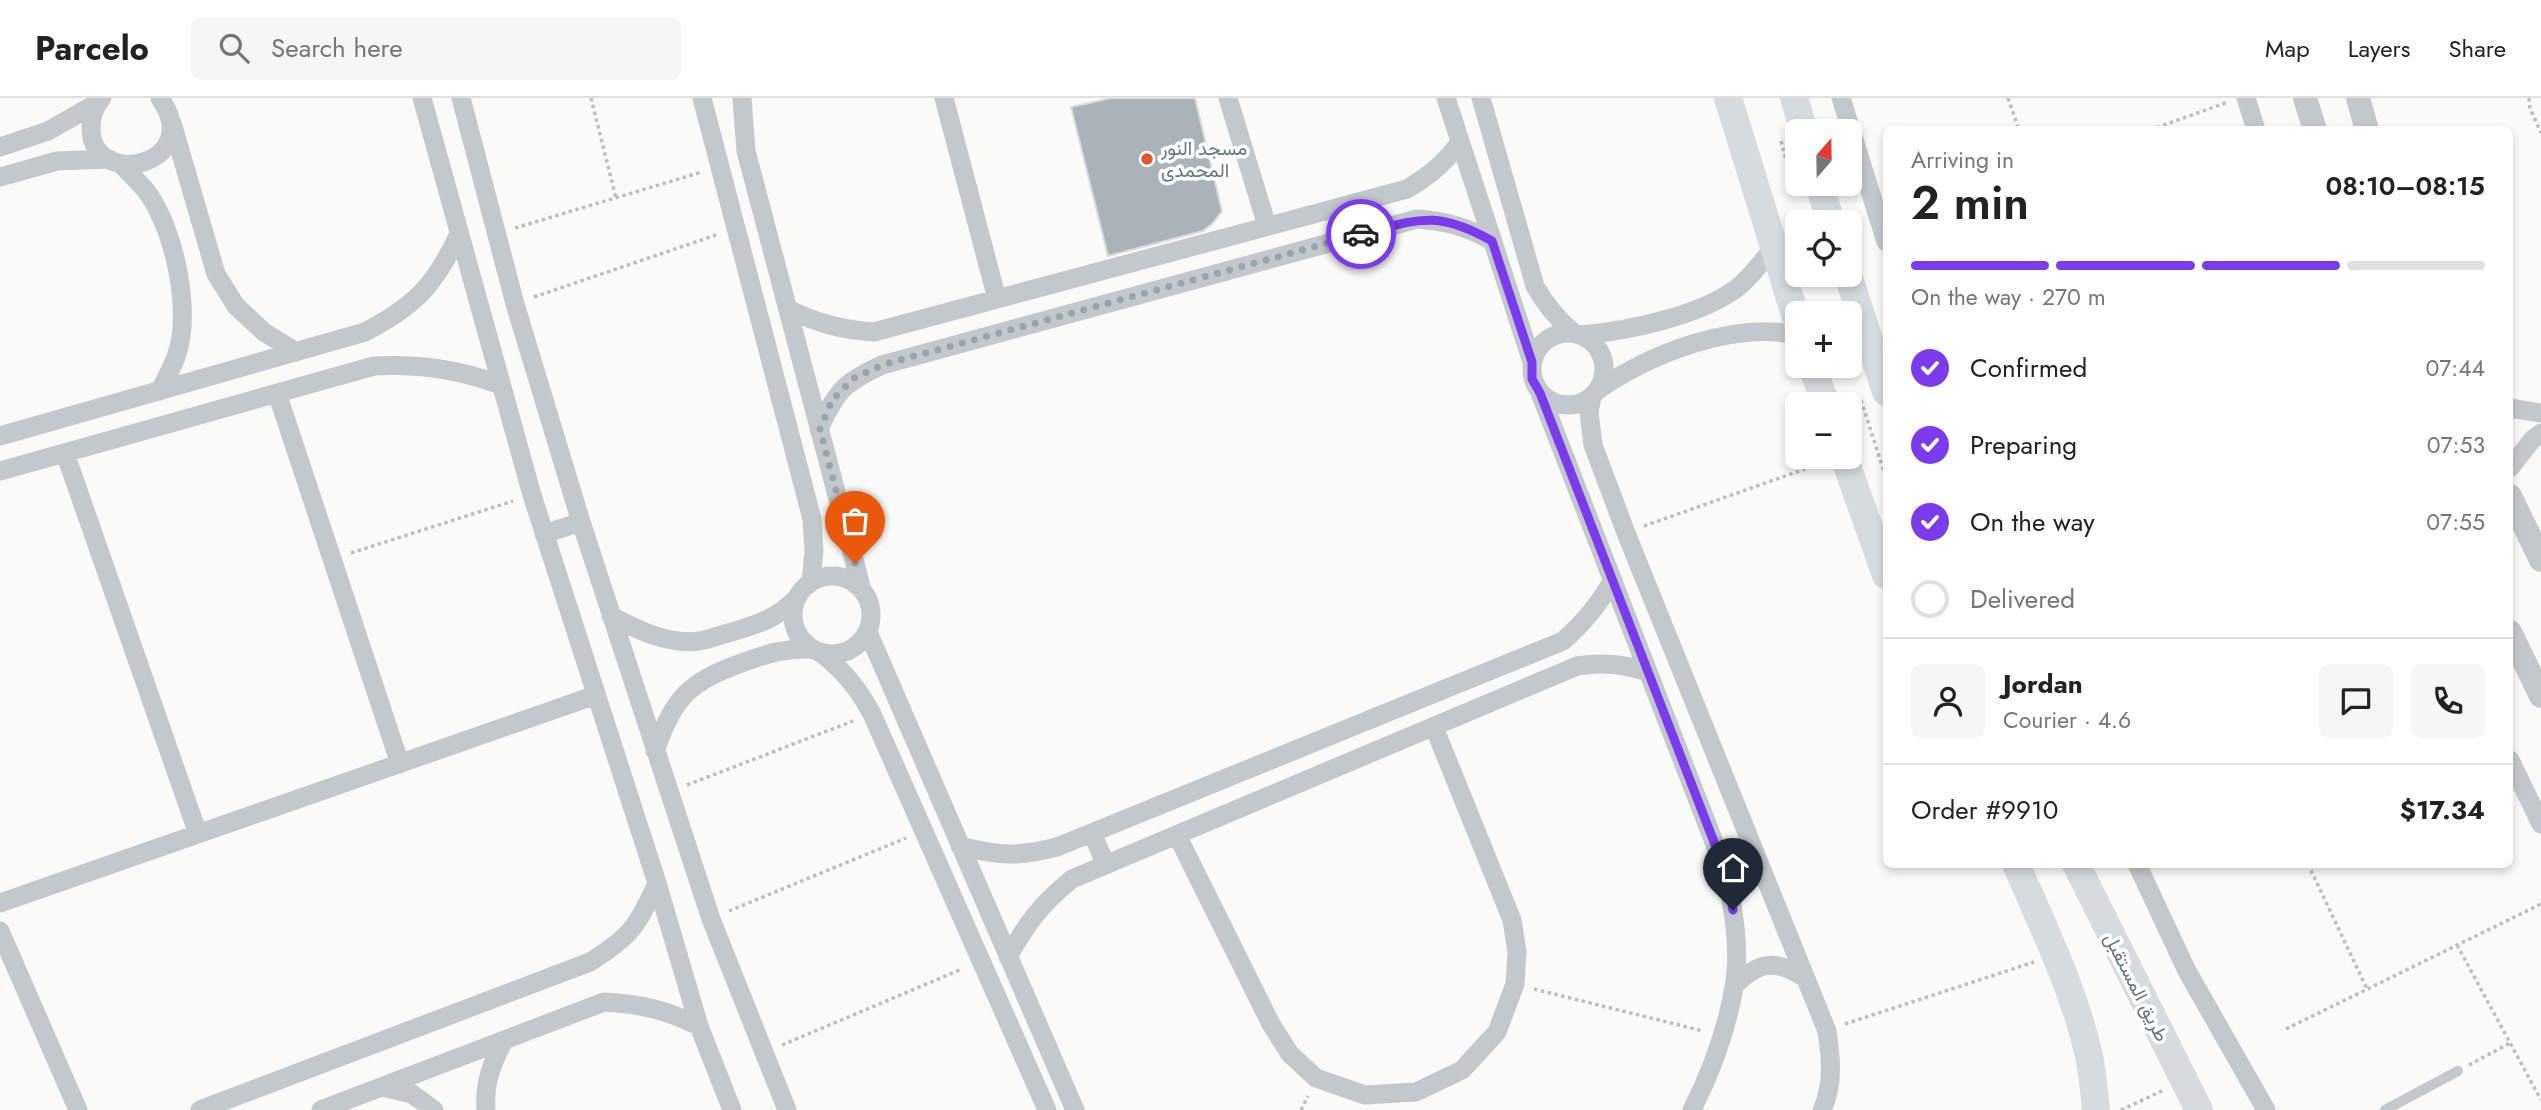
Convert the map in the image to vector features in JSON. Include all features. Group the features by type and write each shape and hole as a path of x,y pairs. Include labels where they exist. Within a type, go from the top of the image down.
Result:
{"main road":[{"path":"1728,98 1791,301"},
{"path":"1793,119 1794,98"},
{"path":"1851,287 1878,384"},
{"path":"1839,469 1883,566"},
{"path":"2018,868 2056,955 2090,1057 2096,1110"},
{"name":"طريق المستقبل","path":"2078,868 2199,1110"}],"street":[{"path":"422,98 532,495 657,883 699,1026 732,1110"},
{"path":"461,98 515,304 581,523 711,919 787,1110"},
{"path":"702,98 812,519 814,551 811,582"},
{"path":"655,751 665,721 684,695 708,675 791,648 834,655 848,652 860,644 868,632 871,610 862,590 746,151 742,98"},
{"path":"944,98 998,299"},
{"path":"1228,98 1267,226"},
{"path":"1446,98 1532,362 1532,379 1540,393 1726,873 1733,910 1735,985 1721,1036 1692,1110"},
{"path":"1481,98 1535,286 1558,320 1595,344 1603,359 1604,375 1589,412 1593,445 1826,1031 1832,1065 1827,1100 1822,1110"},
{"path":"1841,98 1883,232"},
{"path":"2246,98 2255,126"},
{"path":"2305,98 2314,126"},
{"path":"2358,98 2366,126"},
{"path":"0,147 48,131 99,101"},
{"path":"99,101 92,118 92,134 98,148 148,192 165,227 180,280 183,318 177,356 160,391"},
{"path":"167,108 216,274 236,306 264,332 296,352"},
{"path":"0,177 57,161 139,165 157,157 168,142 167,108"},
{"path":"788,309 815,322 844,330 874,332 1406,189 1428,177 1446,162 1460,142"},
{"path":"820,429 832,400 854,378 882,365 1417,219 1443,220 1469,228 1492,241"},
{"path":"0,436 365,332 396,316 423,293 444,265 459,234"},
{"path":"1532,362 1537,349 1547,338 1560,333 1616,332 1712,303 1737,288 1758,269 1770,236"},
{"path":"1109,269 1118,301"},
{"path":"1540,393 1552,402 1579,404 1627,370 1660,356 1723,336 1750,331 1785,333"},
{"path":"1,466 65,453 374,366 406,364 439,367 471,374 501,385"},
{"path":"278,393 400,764"},
{"path":"2513,408 2541,413"},
{"path":"2513,464 2541,433"},
{"path":"65,453 198,834"},
{"path":"2513,501 2535,535 2541,560"},
{"path":"544,534 581,523"},
{"path":"611,616 649,634 668,639 698,641 764,623 781,613 811,582 824,577 838,576 851,581 862,590"},
{"path":"960,846 993,854 1026,855 1057,847 1092,833 1563,641 1591,614 1613,580"},
{"path":"796,598 792,612 800,639 842,670 859,690 872,714 1047,1110"},
{"path":"868,632 1075,1110"},
{"path":"2513,638 2541,696"},
{"path":"1008,957 1026,926 1046,900 1072,879 1577,666 1601,662 1648,672"},
{"path":"0,903 596,695"},
{"path":"1177,835 1270,1024 1290,1054 1316,1078 1365,1095 1416,1091 1462,1070 1497,1032 1515,984 1517,952 1512,920 1434,727"},
{"path":"1287,753 1300,783"},
{"path":"2513,770 2541,824"},
{"path":"1092,833 1106,865"},
{"path":"2139,868 2187,971 2266,1110"},
{"path":"209,1109 590,962 619,944 642,917 657,883"},
{"path":"0,931 78,1110"},
{"path":"1735,985 1749,971 1768,964 1788,967 1805,978"},
{"path":"321,1110 604,1002 637,1004 669,1012 699,1026"},
{"path":"486,1110 485,1094 491,1066 504,1040"},
{"path":"382,1087 412,1094 434,1110"}],"lane":[{"path":"2385,1110 2458,1071"}],"path":[{"path":"591,98 616,198"},
{"path":"2008,98 2018,126"},
{"path":"2161,126 2239,98"},
{"path":"2529,98 2530,108 2541,133"},
{"path":"496,233 720,167"},
{"path":"1770,236 1817,200"},
{"path":"515,304 737,228"},
{"path":"1878,384 1883,443"},
{"path":"1626,533 1807,469"},
{"path":"332,559 532,495"},
{"path":"669,792 872,714"},
{"path":"711,919 923,831"},
{"path":"2310,868 2367,989"},
{"path":"2286,1029 2541,904"},
{"path":"2457,945 2541,1100"},
{"path":"1826,1031 2056,955"},
{"path":"764,1052 981,961"},
{"path":"1515,984 1721,1036"},
{"path":"2458,1071 2511,1043"},
{"path":"2121,1110 2184,1081"}],"building":[{"name":"مسجد النور المحمدى","path":"1111,98 1195,98 1222,211 1203,231 1108,256 1071,107"}],"way so far":[{"path":"855,563 820,429 832,400 854,378 882,365 1361,234"}],"place":[{"name":"مسجد النور المحمدى","path":"1147,159"}],"route":[{"path":"1361,234 1417,219 1443,220 1469,228 1492,241 1532,362 1532,379 1540,393 1726,873 1733,910"}]}
